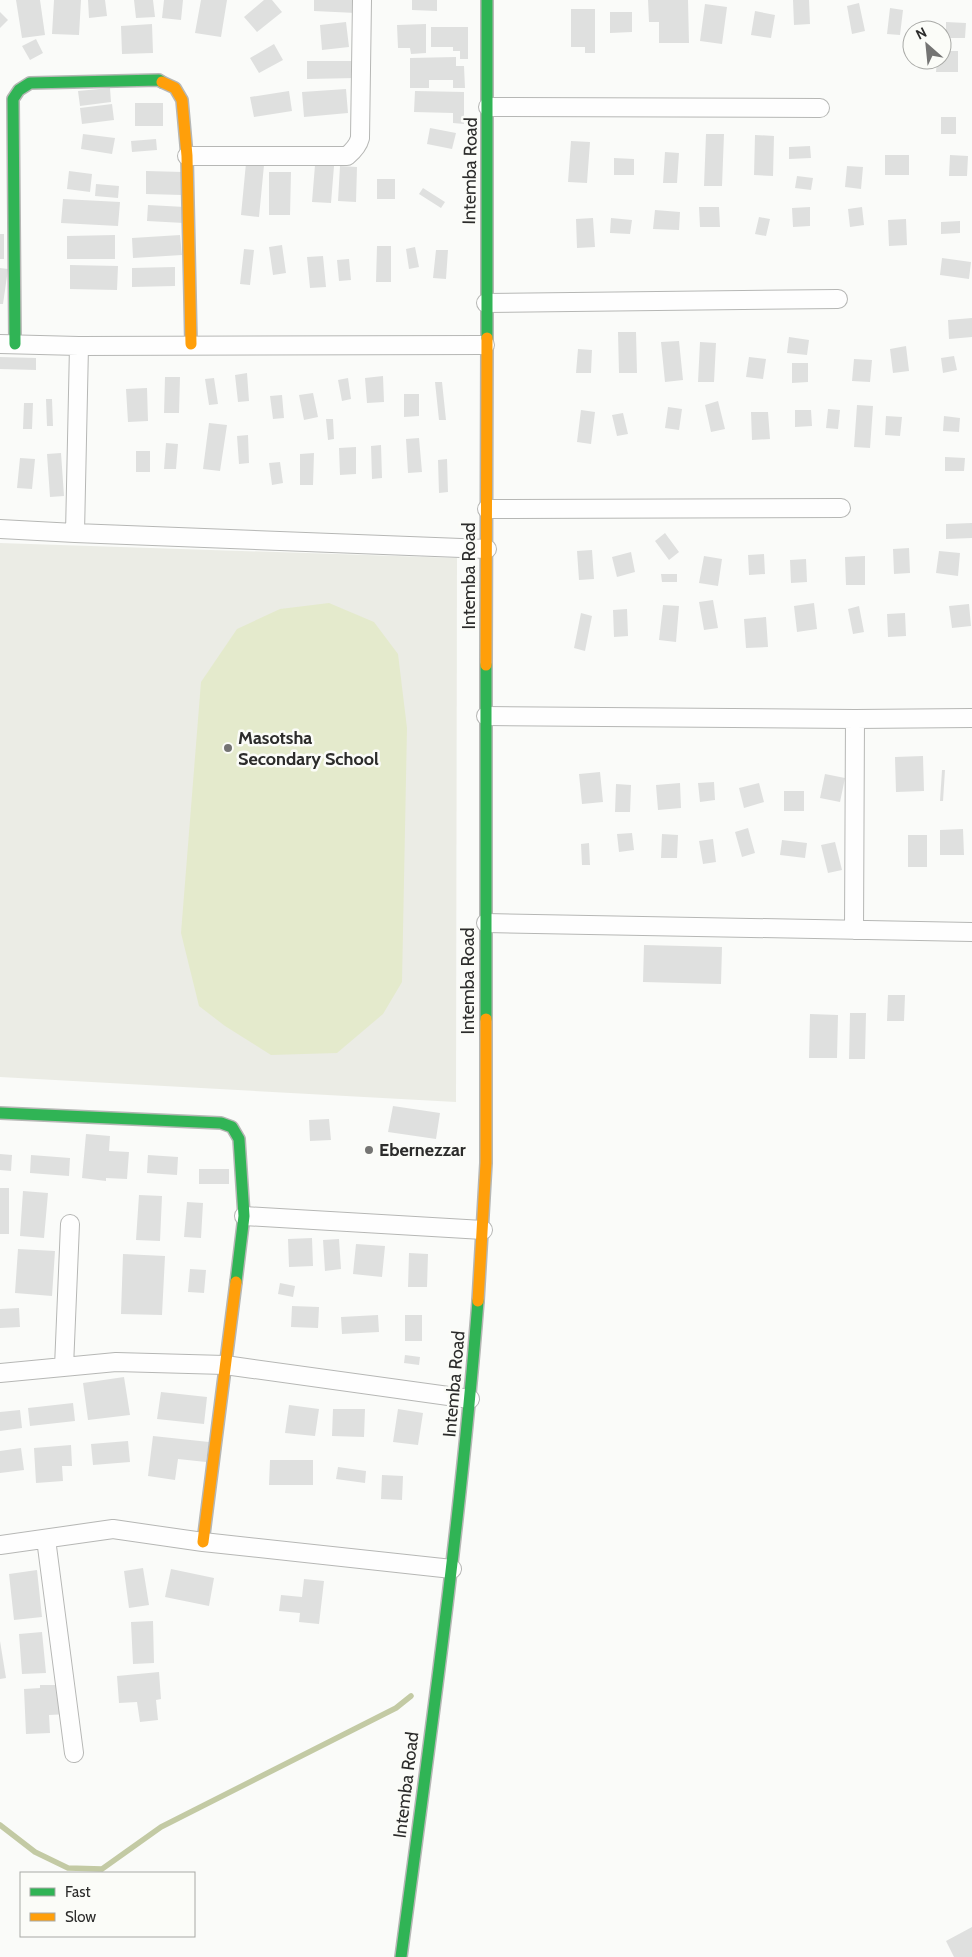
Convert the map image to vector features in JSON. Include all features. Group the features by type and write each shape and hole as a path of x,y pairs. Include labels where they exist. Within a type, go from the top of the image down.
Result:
{"street":[{"path":"187,156 347,156 353,151 360,138 362,0"},
{"name":"Intemba Road","path":"401,1957 452,1569 478,1308 486,1163 487,549 485,345 488,107 487,0"},
{"path":"192,344 187,156 182,100 176,88 159,80 30,83 19,90 13,99 8,344 79,346 192,344 485,345"},
{"path":"488,107 820,108"},
{"path":"486,303 838,299"},
{"path":"75,533 79,346"},
{"path":"486,509 841,508"},
{"path":"0,529 487,549"},
{"path":"486,716 972,718"},
{"path":"854,930 855,719"},
{"path":"486,923 972,932"},
{"path":"0,1113 221,1123 232,1127 239,1139 244,1216 203,1542"},
{"path":"244,1216 483,1230"},
{"path":"64,1367 70,1224"},
{"path":"0,1373 116,1362 226,1365 470,1398"},
{"path":"0,1545 114,1529 203,1542 452,1569"},
{"path":"46,1539 74,1753"}],"shaded area":[{"name":"Masotsha Secondary School","path":"0,543 457,558 456,1102 0,1077"}],"green space":[{"path":"329,603 374,622 398,654 407,728 402,982 383,1014 337,1053 271,1055 225,1026 199,1006 181,933 201,682 237,629 280,609"}],"building":[{"path":"16,0 40,0 45,35 22,38"},
{"path":"54,0 81,0 79,35 52,34"},
{"path":"88,0 105,0 107,16 89,18"},
{"path":"134,0 153,0 155,17 136,18"},
{"path":"164,0 183,0 181,20 162,18"},
{"path":"201,0 227,0 221,37 195,33"},
{"path":"264,0 272,0 282,12 257,32 244,17"},
{"path":"314,0 357,0 356,13 314,11"},
{"path":"412,0 437,0 437,11 412,10"},
{"path":"648,0 688,0 689,43 659,43 659,22 649,22"},
{"path":"793,0 809,0 810,24 794,25"},
{"path":"859,3 865,31 852,34 847,6"},
{"path":"705,4 727,7 722,44 700,41"},
{"path":"890,8 903,10 900,35 887,34"},
{"path":"571,9 595,9 595,53 585,53 585,47 571,47"},
{"path":"755,11 775,15 771,38 751,35"},
{"path":"0,12 8,20 0,28"},
{"path":"610,12 632,12 632,32 610,33"},
{"path":"346,22 349,47 322,50 320,25"},
{"path":"952,22 966,23 965,38 952,38"},
{"path":"152,24 153,53 122,54 121,26"},
{"path":"426,24 426,53 411,54 410,48 398,48 397,25"},
{"path":"431,27 468,27 468,59 460,59 460,51 453,51 453,47 431,47"},
{"path":"36,39 43,53 30,60 22,46"},
{"path":"274,44 283,60 259,73 250,58"},
{"path":"952,51 958,51 958,72 936,72 936,70 952,70"},
{"path":"456,57 456,66 464,66 465,88 453,88 453,80 429,80 429,88 410,88 410,58"},
{"path":"307,61 356,61 356,78 307,79"},
{"path":"110,88 111,102 80,106 78,91"},
{"path":"346,89 348,113 304,117 302,92"},
{"path":"289,91 292,111 254,117 250,97"},
{"path":"415,91 464,92 464,124 453,123 453,113 414,112"},
{"path":"135,103 163,103 163,126 135,126"},
{"path":"112,104 114,120 82,124 80,108"},
{"path":"941,117 956,117 956,134 941,134"},
{"path":"430,128 456,133 452,149 427,144"},
{"path":"83,134 115,138 112,154 81,149"},
{"path":"706,134 724,134 722,186 704,186"},
{"path":"755,135 774,136 773,176 754,175"},
{"path":"156,139 157,150 132,152 131,141"},
{"path":"571,141 590,142 587,183 568,182"},
{"path":"810,146 811,158 789,159 789,147"},
{"path":"665,152 679,153 677,183 663,183"},
{"path":"885,155 909,155 909,175 885,175"},
{"path":"950,155 968,156 967,176 949,176"},
{"path":"614,158 634,159 634,175 614,175"},
{"path":"246,163 264,165 259,217 241,215"},
{"path":"315,165 334,166 331,203 312,202"},
{"path":"340,166 357,167 356,202 338,201"},
{"path":"847,166 863,167 861,189 845,187"},
{"path":"69,171 92,174 90,192 67,189"},
{"path":"146,171 183,172 182,195 146,194"},
{"path":"269,172 291,172 290,215 269,215"},
{"path":"797,176 813,178 811,190 795,188"},
{"path":"377,179 395,179 395,199 377,199"},
{"path":"96,184 119,186 118,198 95,196"},
{"path":"423,188 445,202 441,208 419,194"},
{"path":"63,199 120,202 118,226 61,223"},
{"path":"148,205 185,207 184,223 147,221"},
{"path":"699,207 719,207 720,227 700,227"},
{"path":"810,207 810,226 793,227 792,208"},
{"path":"862,207 864,225 850,227 848,209"},
{"path":"655,210 680,212 679,230 653,229"},
{"path":"759,217 770,219 766,236 755,234"},
{"path":"593,218 595,247 577,248 576,219"},
{"path":"611,218 632,220 630,234 610,233"},
{"path":"906,219 907,245 889,246 888,220"},
{"path":"960,221 960,233 941,234 941,222"},
{"path":"0,234 4,234 4,259 0,259"},
{"path":"115,235 115,259 67,259 67,236"},
{"path":"180,235 182,255 133,258 132,238"},
{"path":"282,245 286,273 273,275 269,247"},
{"path":"377,246 391,246 391,282 376,282"},
{"path":"415,247 419,267 409,269 406,249"},
{"path":"244,249 254,250 250,285 240,284"},
{"path":"436,250 448,250 446,279 433,278"},
{"path":"323,256 326,287 310,288 307,257"},
{"path":"942,258 971,262 969,279 940,275"},
{"path":"349,259 351,280 339,281 337,260"},
{"path":"70,265 118,266 117,290 70,289"},
{"path":"175,267 175,286 132,287 132,268"},
{"path":"0,268 8,269 3,304 0,304"},
{"path":"972,318 972,337 949,339 948,320"},
{"path":"618,332 636,332 637,373 619,373"},
{"path":"789,337 809,340 807,355 787,353"},
{"path":"679,341 683,380 665,382 661,342"},
{"path":"700,342 716,343 714,382 698,382"},
{"path":"906,346 909,371 893,373 890,349"},
{"path":"578,349 592,350 591,373 576,373"},
{"path":"954,356 957,370 943,373 941,358"},
{"path":"0,357 36,358 36,370 0,369"},
{"path":"749,357 766,359 763,379 746,377"},
{"path":"854,359 872,360 870,382 852,381"},
{"path":"792,363 808,363 808,382 792,383"},
{"path":"247,373 249,401 238,402 235,375"},
{"path":"383,376 384,402 367,403 365,378"},
{"path":"165,377 180,377 179,413 164,413"},
{"path":"214,378 218,404 209,405 205,379"},
{"path":"348,378 351,399 342,401 338,380"},
{"path":"435,382 442,382 446,420 439,420"},
{"path":"147,388 148,421 128,422 126,389"},
{"path":"313,393 318,417 304,420 299,395"},
{"path":"404,394 419,394 419,416 404,417"},
{"path":"282,395 284,418 273,419 270,396"},
{"path":"46,399 52,399 53,426 47,426"},
{"path":"718,401 725,429 711,432 705,405"},
{"path":"24,403 33,403 32,429 23,429"},
{"path":"857,405 873,406 870,448 854,447"},
{"path":"668,407 682,409 679,430 665,428"},
{"path":"828,409 840,410 838,429 826,428"},
{"path":"581,410 595,412 591,444 577,442"},
{"path":"795,410 811,410 812,426 795,427"},
{"path":"751,412 768,412 770,439 752,440"},
{"path":"623,413 628,434 617,436 612,415"},
{"path":"886,416 902,417 900,436 885,435"},
{"path":"944,416 960,418 959,432 943,431"},
{"path":"326,419 333,419 334,439 328,440"},
{"path":"209,423 227,425 220,471 203,469"},
{"path":"248,435 249,463 239,464 237,436"},
{"path":"419,438 422,472 408,473 406,439"},
{"path":"166,443 178,444 176,469 164,469"},
{"path":"381,445 382,478 372,479 371,446"},
{"path":"356,447 356,474 340,475 339,448"},
{"path":"136,451 150,451 150,472 136,472"},
{"path":"61,453 64,496 50,497 47,454"},
{"path":"314,453 313,485 300,485 300,454"},
{"path":"945,457 965,458 964,471 945,471"},
{"path":"20,458 35,459 32,489 17,488"},
{"path":"447,459 448,492 439,493 438,460"},
{"path":"280,462 283,483 272,485 269,463"},
{"path":"972,523 972,538 946,539 946,524"},
{"path":"665,533 679,552 669,560 655,541"},
{"path":"909,548 910,573 894,574 893,549"},
{"path":"592,550 594,579 579,580 577,551"},
{"path":"939,551 960,553 958,576 936,573"},
{"path":"631,552 635,572 617,577 612,557"},
{"path":"764,554 765,574 749,575 748,555"},
{"path":"704,556 722,559 718,586 699,583"},
{"path":"865,556 865,585 846,585 845,557"},
{"path":"806,559 807,582 791,583 790,560"},
{"path":"661,574 677,574 677,582 662,582"},
{"path":"713,600 718,628 704,630 699,602"},
{"path":"814,603 817,629 797,632 794,606"},
{"path":"969,604 971,626 952,628 949,606"},
{"path":"663,605 679,606 676,642 659,640"},
{"path":"859,606 864,632 853,634 848,609"},
{"path":"627,609 628,636 614,637 613,610"},
{"path":"581,613 592,616 585,651 574,648"},
{"path":"905,613 906,636 888,637 887,614"},
{"path":"766,617 768,647 746,648 744,619"},
{"path":"923,756 924,791 896,792 895,757"},
{"path":"942,770 945,770 943,801 940,801"},
{"path":"600,772 603,802 582,804 579,774"},
{"path":"825,774 845,778 840,802 820,798"},
{"path":"714,782 715,800 700,802 698,783"},
{"path":"680,783 681,808 658,810 656,785"},
{"path":"759,783 764,802 744,808 739,788"},
{"path":"616,784 631,785 630,812 615,812"},
{"path":"784,791 804,791 804,811 784,811"},
{"path":"748,828 755,853 742,857 735,832"},
{"path":"963,829 964,855 940,855 940,830"},
{"path":"632,833 634,850 619,852 617,834"},
{"path":"662,834 678,835 677,858 661,858"},
{"path":"908,835 927,835 927,867 908,867"},
{"path":"713,839 716,862 703,864 699,841"},
{"path":"782,840 807,843 805,858 780,855"},
{"path":"835,842 842,870 828,873 821,845"},
{"path":"589,843 590,865 582,865 581,844"},
{"path":"644,945 722,947 721,984 643,982"},
{"path":"888,995 905,995 904,1021 887,1021"},
{"path":"850,1013 866,1013 865,1059 849,1059"},
{"path":"810,1014 838,1015 837,1058 809,1058"},
{"path":"393,1106 440,1113 436,1139 388,1132"},
{"path":"329,1119 331,1140 310,1141 309,1120"},
{"path":"86,1134 110,1136 109,1151 129,1152 127,1179 106,1178 106,1181 82,1178"},
{"path":"0,1154 12,1155 11,1171 0,1170"},
{"path":"31,1155 70,1158 69,1176 30,1173"},
{"path":"148,1155 178,1157 177,1175 147,1173"},
{"path":"199,1169 229,1169 229,1184 199,1184"},
{"path":"0,1188 9,1188 9,1234 0,1234"},
{"path":"23,1191 48,1193 44,1238 20,1236"},
{"path":"139,1195 162,1196 160,1241 136,1240"},
{"path":"187,1202 203,1203 201,1238 184,1237"},
{"path":"312,1238 313,1266 289,1267 288,1239"},
{"path":"339,1239 341,1269 325,1271 323,1240"},
{"path":"356,1244 385,1246 382,1277 353,1274"},
{"path":"18,1249 55,1251 52,1296 15,1293"},
{"path":"409,1253 428,1254 427,1287 408,1287"},
{"path":"123,1254 165,1256 162,1315 121,1314"},
{"path":"190,1269 206,1270 204,1293 188,1292"},
{"path":"280,1283 295,1286 293,1297 278,1294"},
{"path":"292,1306 319,1307 318,1328 291,1327"},
{"path":"19,1308 20,1327 0,1328 0,1309"},
{"path":"378,1315 379,1332 342,1334 341,1317"},
{"path":"405,1315 422,1315 422,1341 405,1341"},
{"path":"405,1355 420,1357 419,1365 404,1363"},
{"path":"124,1377 130,1415 88,1420 83,1383"},
{"path":"161,1392 207,1397 204,1424 157,1419"},
{"path":"73,1403 75,1421 30,1426 28,1408"},
{"path":"289,1405 319,1409 315,1436 285,1433"},
{"path":"333,1409 365,1409 364,1437 332,1436"},
{"path":"398,1409 423,1413 418,1445 393,1442"},
{"path":"20,1410 22,1428 0,1431 0,1412"},
{"path":"153,1436 209,1442 206,1462 178,1459 175,1480 148,1476"},
{"path":"128,1441 130,1462 93,1465 91,1444"},
{"path":"71,1445 72,1466 62,1466 63,1481 36,1483 34,1448"},
{"path":"21,1448 24,1470 0,1473 0,1451"},
{"path":"270,1460 313,1460 313,1485 269,1485"},
{"path":"338,1467 366,1471 365,1483 336,1479"},
{"path":"382,1475 403,1476 402,1500 381,1499"},
{"path":"143,1568 149,1605 129,1608 124,1571"},
{"path":"171,1569 214,1578 209,1606 165,1597"},
{"path":"37,1570 42,1617 14,1620 9,1574"},
{"path":"304,1579 324,1581 319,1624 299,1622 300,1613 279,1611 281,1595 302,1597"},
{"path":"153,1621 154,1663 133,1664 131,1622"},
{"path":"42,1632 46,1673 22,1674 19,1634"},
{"path":"0,1641 6,1678 0,1679"},
{"path":"159,1672 161,1699 156,1700 158,1720 140,1722 137,1702 119,1703 117,1676"},
{"path":"40,1685 70,1685 69,1714 49,1715 50,1733 26,1734 24,1689 40,1688"},
{"path":"972,1927 972,1957 954,1957 946,1941"}],"waterway":[{"path":"0,1825 35,1852 68,1868 102,1869 161,1827 396,1708 411,1696"}],"traffic: fast":[{"path":"487,0 487,338"},
{"path":"15,344 13,99 19,90 30,83 159,80 162,82"},
{"path":"486,665 486,1019"},
{"path":"0,1113 221,1123 232,1127 239,1139 244,1216 236,1282"},
{"path":"401,1957 454,1547 478,1301"}],"traffic: slow":[{"path":"162,82 175,88 182,100 187,156 191,344"},
{"path":"486,665 487,338"},
{"path":"478,1301 486,1163 486,1019"},
{"path":"203,1542 236,1282"}],"place":[{"name":"Masotsha Secondary School","path":"228,748"},
{"name":"Ebernezzar","path":"369,1150"}]}
